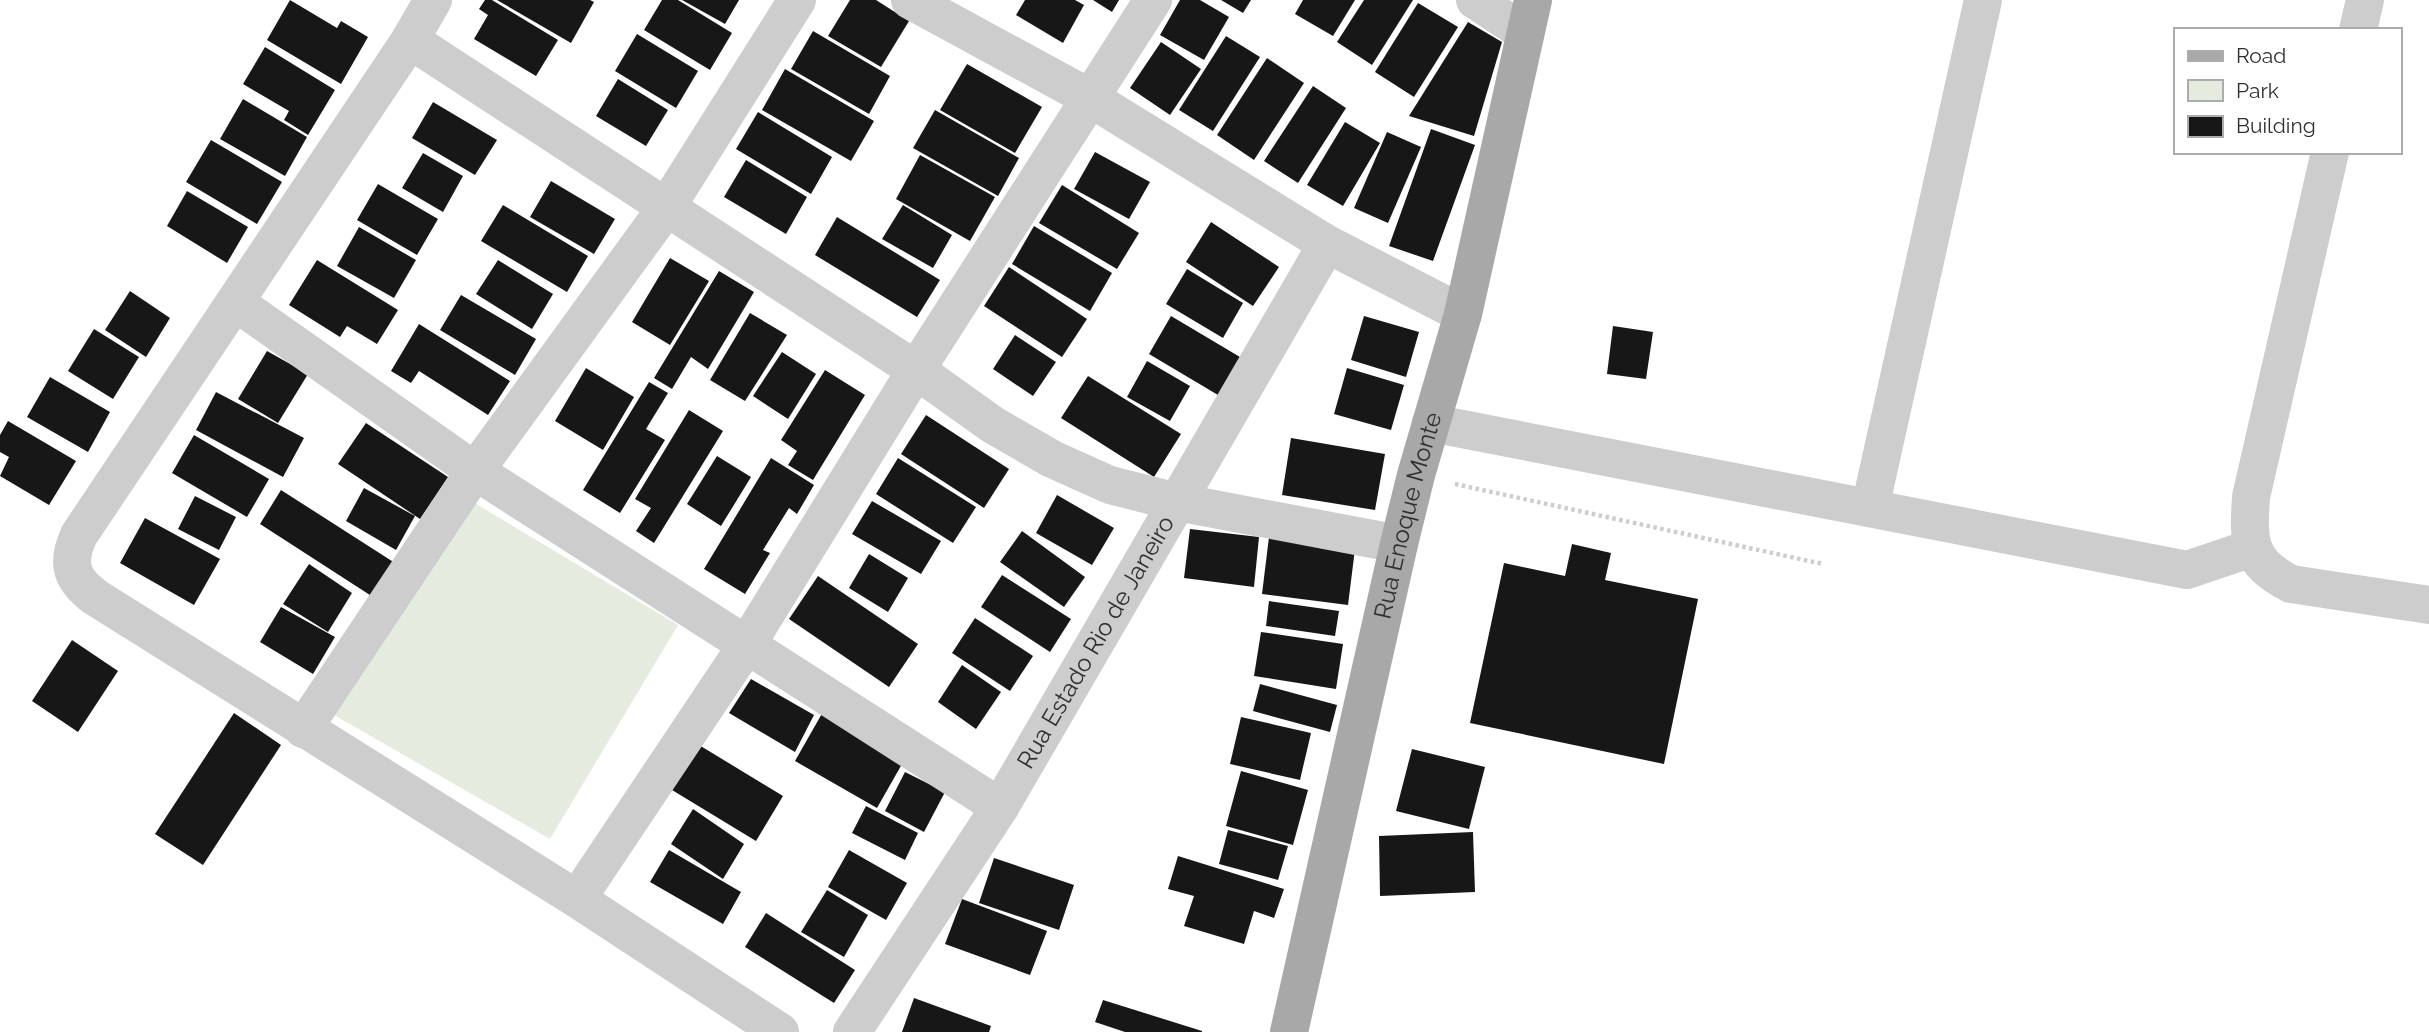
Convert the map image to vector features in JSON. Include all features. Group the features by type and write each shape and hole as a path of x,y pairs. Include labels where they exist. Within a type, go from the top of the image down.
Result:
{"main road":[{"name":"Rua Enoque Monte","path":"1289,1032 1399,544 1416,475 1463,314 1529,17"}],"street":[{"path":"433,0 410,40 79,535 72,550 71,562 75,577 81,587 95,597 577,899 780,1032"},
{"path":"303,729 475,471 666,208 797,0"},
{"path":"910,0 1090,98 1327,244 1463,314"},
{"path":"577,899 746,646 916,370 1153,0"},
{"path":"1475,0 1529,17"},
{"path":"1870,508 1983,0"},
{"path":"2358,28 2365,0"},
{"path":"410,40 916,370 993,425 1052,458 1110,485 1177,502 1399,544"},
{"path":"2330,154 2251,497 2249,532 2252,548 2273,574 2291,584 2429,605"},
{"name":"Rua Estado Rio de Janeiro","path":"852,1032 1000,807 1327,244"},
{"path":"235,302 475,471 1000,807"},
{"path":"1431,423 2187,570 2252,548"}],"path":[{"path":"1416,475 1823,564"}],"green space":[{"path":"468,499 678,625 550,839 334,715"}],"building":[{"path":"290,0 337,28 341,21 368,37 341,84 267,40"},
{"path":"485,0 492,0 558,40 536,76 474,39 488,15 479,9"},
{"path":"497,0 590,0 594,2 571,43"},
{"path":"662,0 678,0 732,33 710,70 644,30"},
{"path":"682,0 739,0 725,24"},
{"path":"850,0 876,0 909,21 881,67 828,36"},
{"path":"1025,0 1075,0 1084,5 1063,43 1016,15"},
{"path":"1093,0 1119,0 1112,12"},
{"path":"1180,0 1200,0 1229,17 1204,60 1160,35"},
{"path":"1221,0 1251,0 1243,13"},
{"path":"1303,0 1355,0 1333,36 1295,14"},
{"path":"1364,0 1413,0 1372,65 1337,42"},
{"path":"1418,3 1458,27 1414,97 1375,72"},
{"path":"1468,22 1502,42 1474,136 1409,116"},
{"path":"813,31 890,76 869,114 791,69"},
{"path":"637,34 698,71 676,108 615,71"},
{"path":"1226,36 1260,57 1213,131 1179,110"},
{"path":"1161,42 1201,69 1170,115 1130,88"},
{"path":"265,47 335,90 308,135 284,120 289,111 243,84"},
{"path":"1267,58 1304,83 1254,160 1217,135"},
{"path":"967,64 1042,107 1015,153 940,110"},
{"path":"785,69 874,121 851,161 762,110"},
{"path":"618,79 668,110 646,146 596,116"},
{"path":"1313,86 1346,108 1298,183 1264,161"},
{"path":"243,99 307,137 285,176 220,139"},
{"path":"433,102 497,140 475,175 412,138"},
{"path":"935,110 1019,158 998,196 913,148"},
{"path":"758,112 832,157 811,194 736,149"},
{"path":"1345,122 1380,143 1343,206 1307,185"},
{"path":"1431,129 1475,145 1433,261 1389,246"},
{"path":"1387,132 1421,147 1388,223 1354,208"},
{"path":"211,140 282,182 257,224 186,182"},
{"path":"1095,152 1150,182 1129,219 1074,189"},
{"path":"423,153 463,176 443,212 402,188"},
{"path":"920,155 995,197 970,241 896,199"},
{"path":"746,160 807,197 786,234 724,197"},
{"path":"551,181 615,219 594,254 530,217"},
{"path":"378,184 438,219 417,255 357,220"},
{"path":"1062,185 1139,233 1117,269 1039,223"},
{"path":"187,191 248,227 227,263 167,226"},
{"path":"503,205 588,256 567,292 481,241"},
{"path":"903,205 952,235 933,268 882,239"},
{"path":"837,217 940,280 917,317 815,255"},
{"path":"1211,222 1279,267 1253,306 1186,262"},
{"path":"1034,226 1112,273 1090,311 1012,264"},
{"path":"359,227 416,260 394,298 337,266"},
{"path":"670,258 709,281 670,345 632,322"},
{"path":"317,260 398,310 377,344 347,326 340,337 289,305"},
{"path":"498,260 553,294 532,329 476,294"},
{"path":"1009,267 1087,319 1062,357 984,306"},
{"path":"1187,269 1243,303 1223,338 1166,304"},
{"path":"719,271 754,292 708,369 691,357 672,389 654,378"},
{"path":"130,291 170,318 146,357 105,330"},
{"path":"461,295 536,339 515,375 440,330"},
{"path":"750,313 787,335 745,401 710,380"},
{"path":"1171,316 1240,357 1218,395 1149,354"},
{"path":"1364,316 1419,332 1406,377 1351,360"},
{"path":"419,324 510,381 488,415 419,371 411,383 391,371"},
{"path":"1613,326 1653,332 1646,379 1607,374"},
{"path":"94,329 139,357 113,399 68,371"},
{"path":"1015,335 1056,362 1033,396 993,369"},
{"path":"267,351 308,374 278,423 238,399"},
{"path":"782,352 816,374 788,419 753,396"},
{"path":"1147,361 1190,386 1170,421 1127,397"},
{"path":"586,368 634,397 603,450 555,421"},
{"path":"1347,368 1404,385 1391,430 1334,414"},
{"path":"825,370 865,395 813,480 788,465 797,451 781,440"},
{"path":"1088,376 1181,434 1154,477 1061,418"},
{"path":"50,377 110,412 88,452 27,417"},
{"path":"649,382 668,393 646,429 665,440 620,513 583,490"},
{"path":"216,392 304,438 283,477 196,430"},
{"path":"689,410 723,431 654,543 636,531 651,508 635,499"},
{"path":"926,415 1009,469 984,508 901,454"},
{"path":"8,421 76,461 49,505 0,476 9,457 0,452 0,435"},
{"path":"366,423 448,477 420,519 338,464"},
{"path":"194,435 269,479 247,517 172,473"},
{"path":"1291,438 1385,454 1375,510 1282,495"},
{"path":"717,456 751,477 721,526 687,504"},
{"path":"771,458 814,485 797,514 789,508 763,550 770,553 745,594 704,569"},
{"path":"898,458 976,507 953,543 876,494"},
{"path":"364,488 415,516 396,550 346,521"},
{"path":"281,490 395,563 373,597 260,524"},
{"path":"1057,495 1114,528 1092,565 1036,533"},
{"path":"195,496 236,517 219,550 178,529"},
{"path":"872,501 941,541 921,574 852,534"},
{"path":"145,518 220,559 194,605 120,563"},
{"path":"1190,529 1259,537 1254,587 1184,578"},
{"path":"1022,531 1085,577 1064,607 1000,562"},
{"path":"1269,537 1355,549 1348,605 1262,594"},
{"path":"1572,544 1611,553 1605,580 1698,599 1664,764 1470,723 1504,563 1565,576"},
{"path":"869,554 908,578 888,612 849,588"},
{"path":"309,564 352,593 328,632 283,604"},
{"path":"1002,575 1071,619 1050,652 981,607"},
{"path":"818,576 918,644 889,687 789,619"},
{"path":"1269,601 1339,611 1335,636 1266,626"},
{"path":"281,607 335,637 313,674 260,642"},
{"path":"975,618 1033,656 1010,691 952,653"},
{"path":"1261,632 1343,644 1336,689 1254,676"},
{"path":"72,640 118,671 78,732 32,701"},
{"path":"962,665 1001,692 976,729 938,702"},
{"path":"751,679 814,715 795,752 729,713"},
{"path":"1260,684 1337,705 1330,732 1253,711"},
{"path":"824,710 906,757 877,808 795,761"},
{"path":"234,713 281,745 203,865 155,834"},
{"path":"1241,717 1311,733 1300,780 1230,764"},
{"path":"699,745 783,796 756,841 672,790"},
{"path":"1412,749 1485,767 1469,829 1396,811"},
{"path":"1241,771 1308,790 1293,845 1226,826"},
{"path":"905,772 945,792 924,832 885,811"},
{"path":"866,806 918,833 905,860 852,833"},
{"path":"693,809 744,844 723,879 671,844"},
{"path":"1228,830 1288,846 1278,880 1219,864"},
{"path":"1473,832 1475,892 1380,896 1379,836"},
{"path":"669,850 741,892 723,924 650,882"},
{"path":"849,850 907,883 886,920 828,887"},
{"path":"1178,856 1284,889 1274,918 1254,911 1244,944 1184,926 1194,896 1168,889"},
{"path":"994,858 1074,885 1059,930 979,903"},
{"path":"827,890 868,915 844,957 801,932"},
{"path":"962,899 1047,931 1030,975 945,944"},
{"path":"766,913 855,970 834,1003 745,947"},
{"path":"914,998 991,1026 989,1032 902,1032"},
{"path":"1103,1000 1202,1032 1125,1032 1095,1022"}]}
